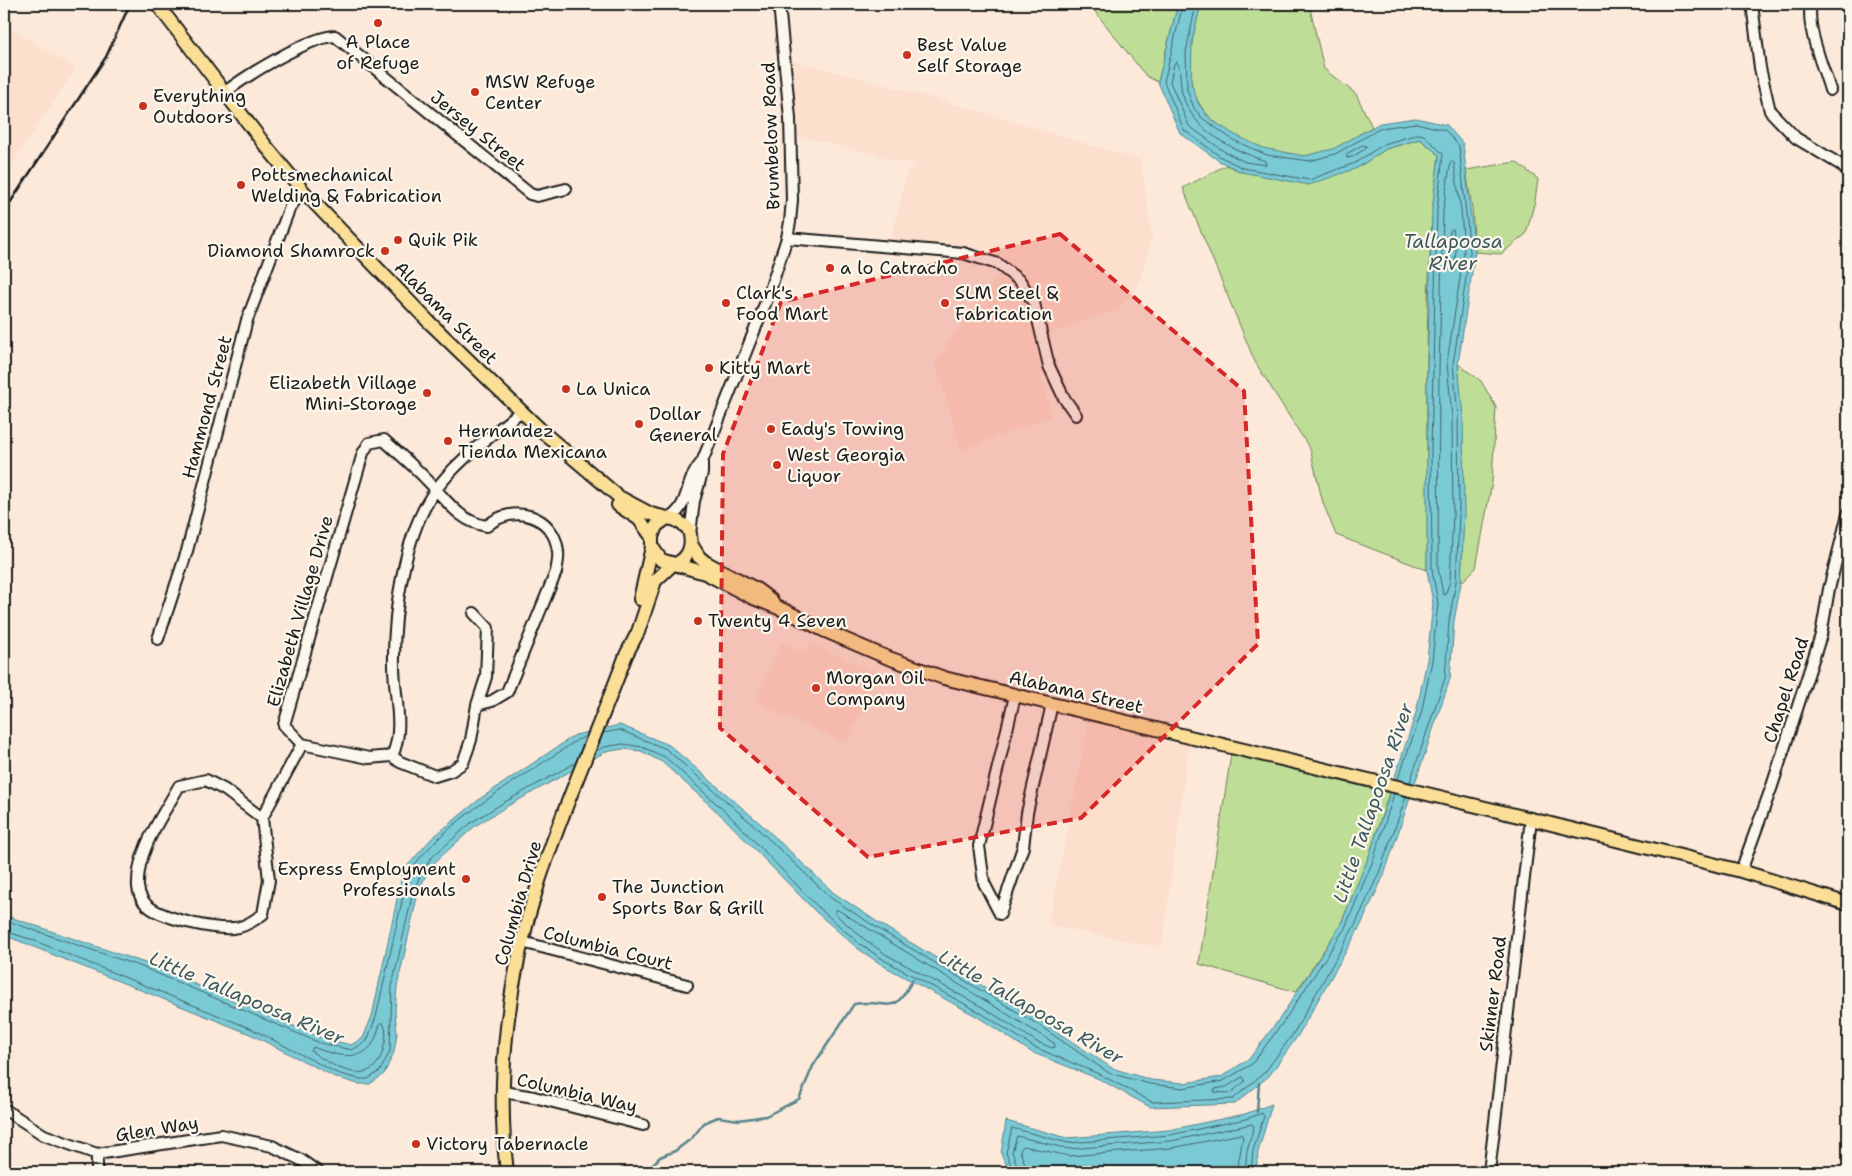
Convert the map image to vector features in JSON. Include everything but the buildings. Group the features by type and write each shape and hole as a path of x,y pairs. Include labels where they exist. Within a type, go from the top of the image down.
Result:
{"main road":[{"name":"Alabama Street","path":"158,4 224,94 303,190 409,302 545,434 619,497 651,514 669,518"},
{"name":"Alabama Street","path":"545,434 559,455 579,474 639,519 652,542"},
{"path":"669,518 686,526 691,539 686,557 674,564 661,560 652,542 656,526 669,518"},
{"name":"Alabama Street","path":"691,539 699,558 756,589 786,611"},
{"name":"Columbia Drive","path":"626,655 630,630 646,583 652,542"},
{"name":"Alabama Street","path":"674,564 705,573 750,597 786,611 823,630 898,662 944,678 1531,819 1741,872 1848,904"},
{"name":"Columbia Drive","path":"508,1172 504,1092 506,1045 522,942 539,882 626,655 638,632 655,581 674,564"}],"street":[{"name":"Brumbelow Road","path":"669,518 682,508 691,478 702,462 767,299 787,238 792,200 791,157 779,4"},
{"path":"1752,4 1760,68 1770,111 1796,138 1841,165 1848,172"},
{"path":"1811,4 1809,12 1812,30 1830,90"},
{"name":"Jersey Street","path":"224,94 288,54 323,36 335,36 530,194 537,196 566,189"},
{"name":"Hammond Street","path":"158,638 187,550 247,320 290,207 303,190"},
{"path":"787,238 963,253 998,264 1020,281 1034,303 1049,366 1064,398 1076,415"},
{"path":"392,756 399,743 394,666 398,612 408,546 420,513 436,490 455,469 521,411"},
{"name":"Elizabeth Village Drive","path":"302,744 284,725 363,453 369,444 384,440 436,490"},
{"name":"Brumbelow Road","path":"691,539 694,501 702,473 702,462"},
{"path":"436,490 457,513 475,524 487,526 503,516 516,513 528,514 540,521 548,531 558,552 556,572 507,692 492,701 477,705"},
{"name":"Chapel Road","path":"1741,872 1772,786 1821,635 1829,589 1848,514"},
{"path":"262,818 225,790 206,780 179,786 142,854 138,888 142,900 152,909 166,915 211,926 234,929 254,921 263,914 269,880 262,818 302,744 368,758 392,756 400,762 435,776 450,771 463,763 471,740 477,705 486,677 488,628 474,613"},
{"path":"1015,696 979,846 984,883 1000,914 1023,847 1028,814 1052,704"},
{"name":"Skinner Road","path":"1489,1172 1531,819"},
{"name":"Columbia Court","path":"522,942 687,985"},
{"name":"Columbia Way","path":"504,1092 534,1097 643,1125"},
{"name":"Glen Way","path":"4,1109 44,1135 97,1154 221,1135 272,1146 302,1160 318,1172"},
{"path":"97,1154 97,1172"}],"highlighted area":[{"path":"1060,234 1244,391 1258,644 1081,818 868,857 720,728 723,454 781,302"}],"shaded area":[{"path":"4,25 76,68 4,176"},
{"path":"792,60 944,101 1141,160 1152,238 1138,287 1118,309 1034,339 1051,416 961,450 935,361 1007,264 995,255 974,249 890,241 908,169 912,170 915,165 799,136"},
{"name":"Morgan Oil Company","path":"782,643 805,653 810,643 877,673 846,743 755,702"},
{"path":"1089,721 1189,745 1162,948 1048,925"}],"green space":[{"path":"1089,4 1178,4 1158,82 1146,76"},
{"path":"1201,4 1309,4 1324,69 1356,94 1372,127 1332,150 1301,156 1267,149 1227,131 1210,117 1199,103 1192,87 1190,69 1191,49"},
{"path":"1420,139 1439,155 1433,207 1428,310 1427,570 1336,535 1323,503 1310,449 1255,362 1183,188 1226,165 1242,172 1357,168 1386,149"},
{"path":"1516,162 1538,179 1535,201 1526,234 1501,254 1475,252 1472,208 1466,170"},
{"path":"1458,364 1481,381 1496,407 1492,482 1476,568 1461,583 1463,474"},
{"path":"1231,754 1389,793 1369,856 1340,926 1296,992 1199,964"}],"water":[{"name":"Tallapoosa River","path":"1178,4 1201,4 1192,41 1191,83 1199,105 1210,119 1235,135 1263,148 1304,156 1333,149 1380,123 1416,118 1447,125 1463,144 1475,252 1458,364 1463,416 1464,514 1461,583 1454,621 1450,679 1384,875 1361,925 1297,1037 1269,1076 1235,1104 1150,1107 1099,1079 1031,1052 978,1017 882,965 857,948 816,912 724,818 662,762 641,751 623,749 605,752 475,826 435,862 425,877 418,893 397,987 395,1011 397,1034 394,1052 384,1074 370,1084 358,1084 335,1077 250,1034 4,935 4,915 145,963 322,1038 351,1045 363,1038 372,1016 403,871 431,839 481,798 575,735 620,725 669,745 761,824 834,893 885,927 1039,1020 1112,1068 1151,1080 1184,1083 1221,1077 1249,1059 1280,1018 1340,926 1369,856 1416,713 1427,660 1433,603 1427,570 1427,372 1432,210 1439,155 1420,139 1386,149 1357,168 1309,185 1242,172 1219,161 1180,133 1158,82"},
{"path":"1272,1104 1258,1152 1256,1172 1010,1172 1001,1154 1006,1121 1067,1138 1169,1130 1245,1114"}],"waterway":[{"path":"648,1172 650,1167 660,1157 675,1151 692,1138 704,1123 718,1117 739,1120 766,1116 799,1099 813,1066 854,1004 889,1005 895,1003 906,992 913,979"},
{"path":"1257,1112 1259,1083"}],"railway":[{"path":"4,212 106,57 130,4"}],"place":[{"name":"A Place of Refuge","path":"378,23"},
{"name":"Best Value Self Storage","path":"907,55"},
{"name":"MSW Refuge Center","path":"475,92"},
{"name":"Everything Outdoors","path":"143,106"},
{"name":"Pottsmechanical Welding & Fabrication","path":"241,185"},
{"name":"Quik Pik","path":"398,240"},
{"name":"Diamond Shamrock","path":"385,251"},
{"name":"a lo Catracho","path":"830,268"},
{"name":"Clark's Food Mart","path":"726,303"},
{"name":"SLM Steel & Fabrication","path":"945,303"},
{"name":"Kitty Mart","path":"709,368"},
{"name":"La Unica","path":"566,389"},
{"name":"Elizabeth Village Mini-Storage","path":"427,393"},
{"name":"Dollar General","path":"639,424"},
{"name":"Eady's Towing","path":"771,429"},
{"name":"Hernandez Tienda Mexicana","path":"448,441"},
{"name":"West Georgia Liquor","path":"777,465"},
{"name":"Twenty 4 Seven","path":"698,621"},
{"name":"Morgan Oil Company","path":"816,688"},
{"name":"Express Employment Professionals","path":"466,879"},
{"name":"The Junction Sports Bar & Grill","path":"602,897"},
{"name":"Victory Tabernacle","path":"416,1144"}],"water label":[{"name":"Little Tallapoosa River","path":"1373,803"},
{"name":"Little Tallapoosa River","path":"247,998"},
{"name":"Little Tallapoosa River","path":"1031,1007"}]}
